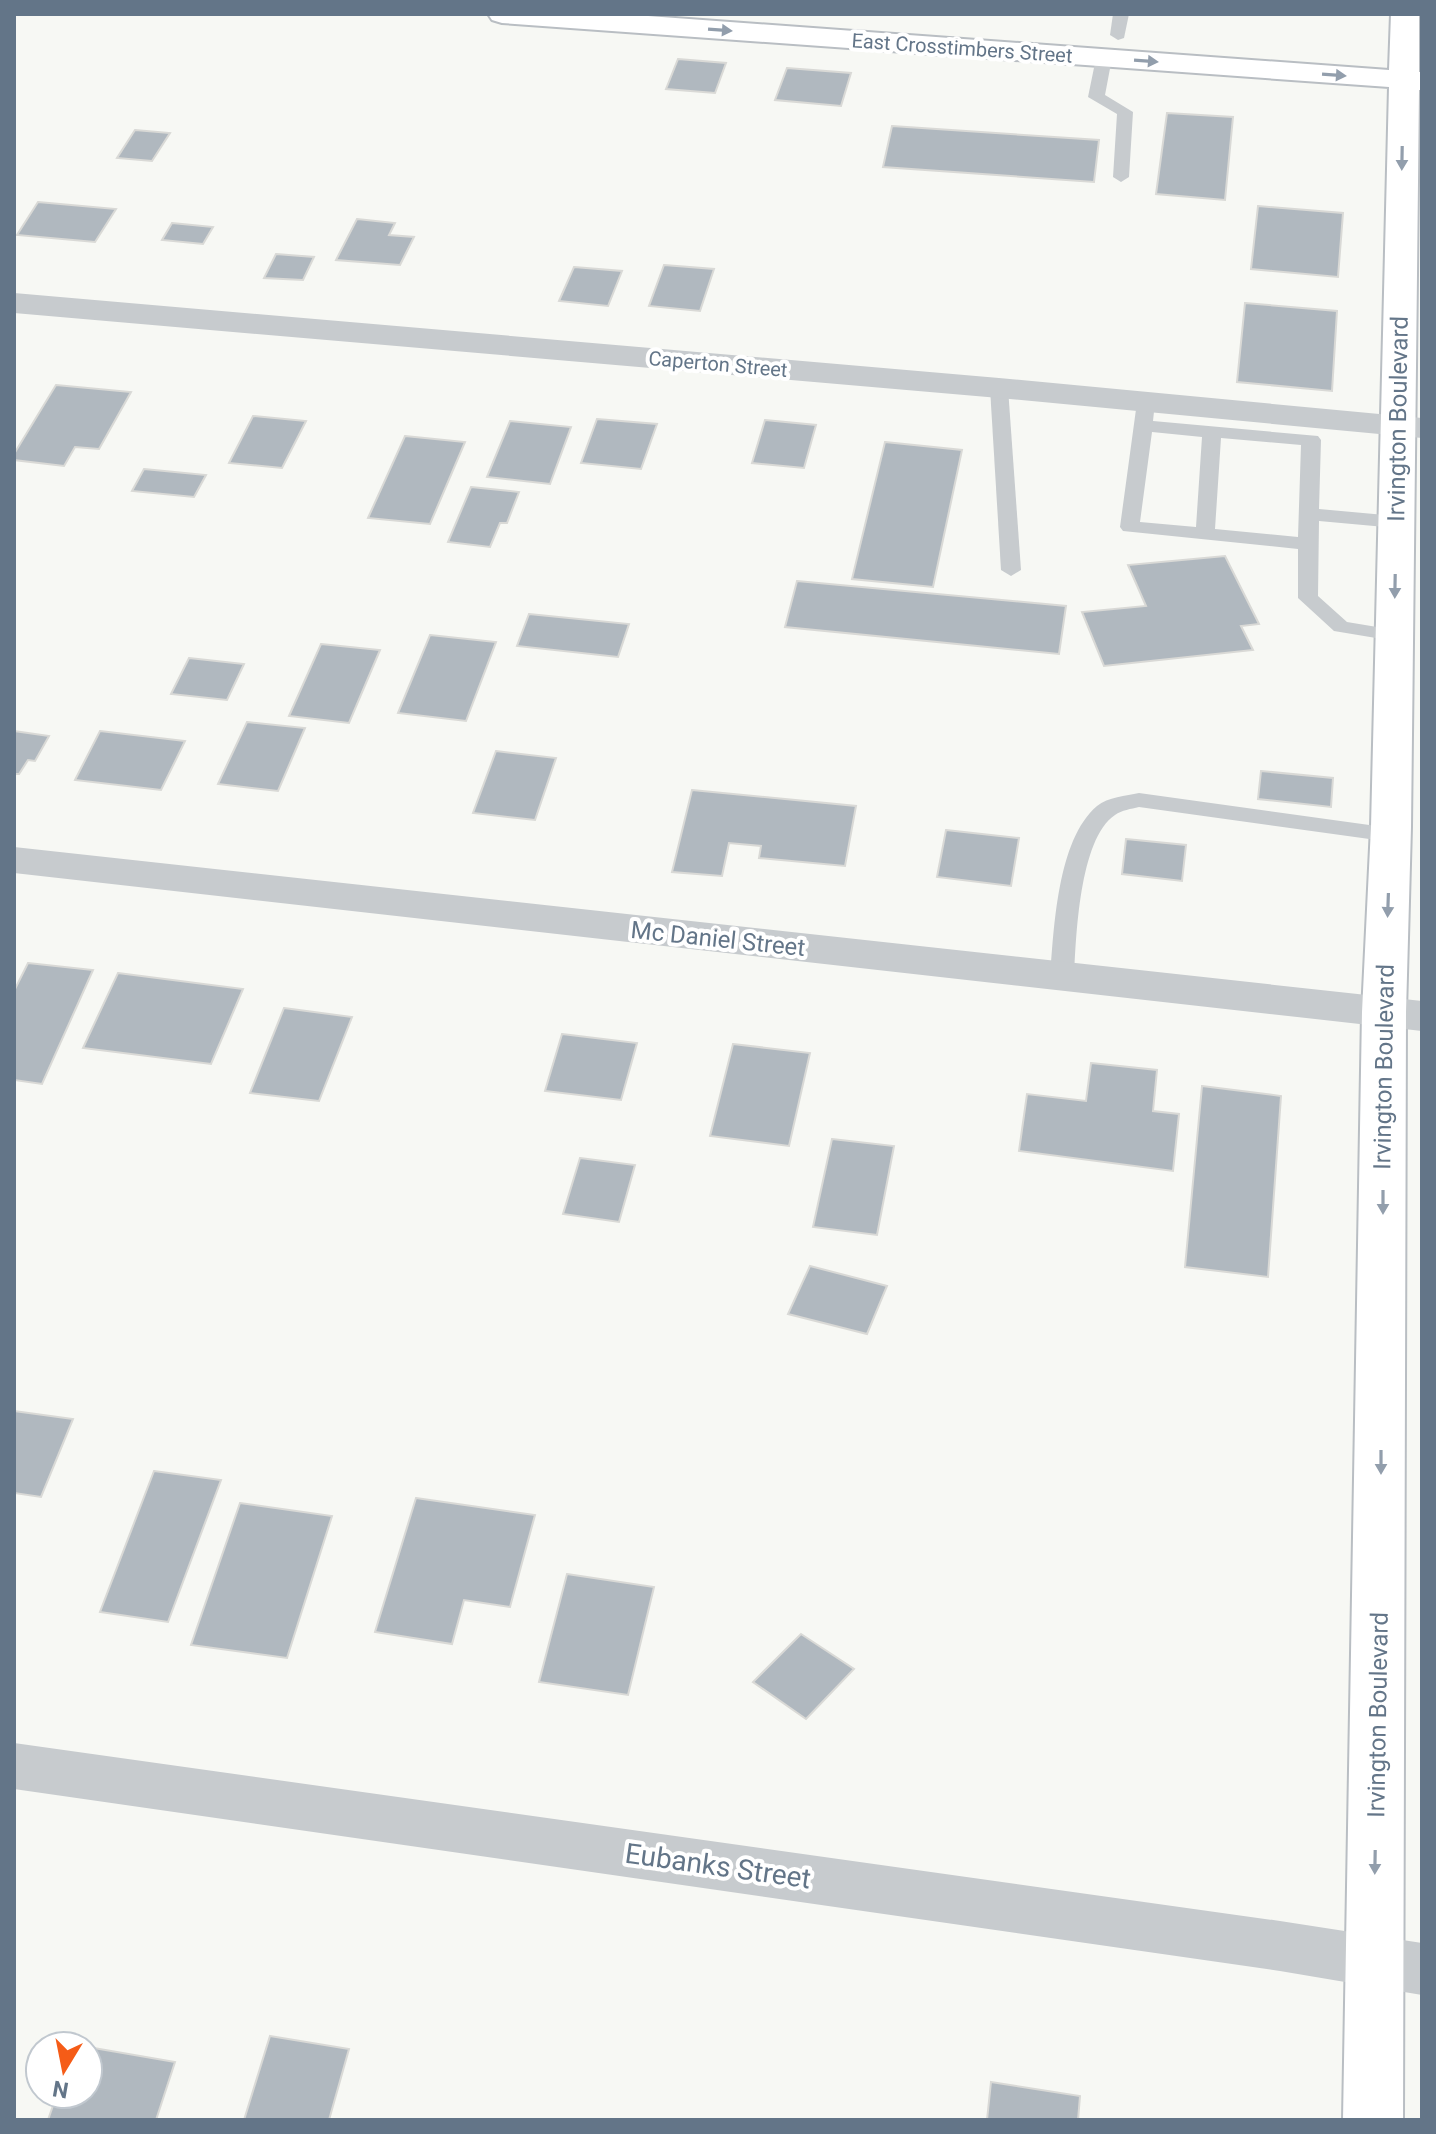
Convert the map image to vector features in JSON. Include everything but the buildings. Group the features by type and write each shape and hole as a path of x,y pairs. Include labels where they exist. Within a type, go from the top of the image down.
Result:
{"main road":[{"name":"East Crosstimbers Street","path":"502,14 829,22 1114,36 1413,69"},
{"name":"Irvington Boulevard","path":"1373,2120 1398,1965 1381,1543 1403,1014 1391,835 1396,522 1410,427 1413,69 1405,14"}],"street":[{"name":"Caperton Street","path":"14,303 999,388 1144,414 1410,427"},
{"name":"Mc Daniel Street","path":"14,860 1403,1014"},
{"name":"Eubanks Street","path":"14,1766 1398,1965"}],"lane":[{"path":"1114,36 1096,97 1125,112 1121,177"},
{"path":"999,388 1011,570"},
{"path":"1308,544 1130,527 1144,414 1212,432 1311,440 1308,598 1341,627 1394,635"},
{"path":"1205,534 1212,432"},
{"path":"1308,514 1396,522"},
{"path":"1062,978 1068,905 1085,839 1105,810 1139,800 1391,835"}]}
